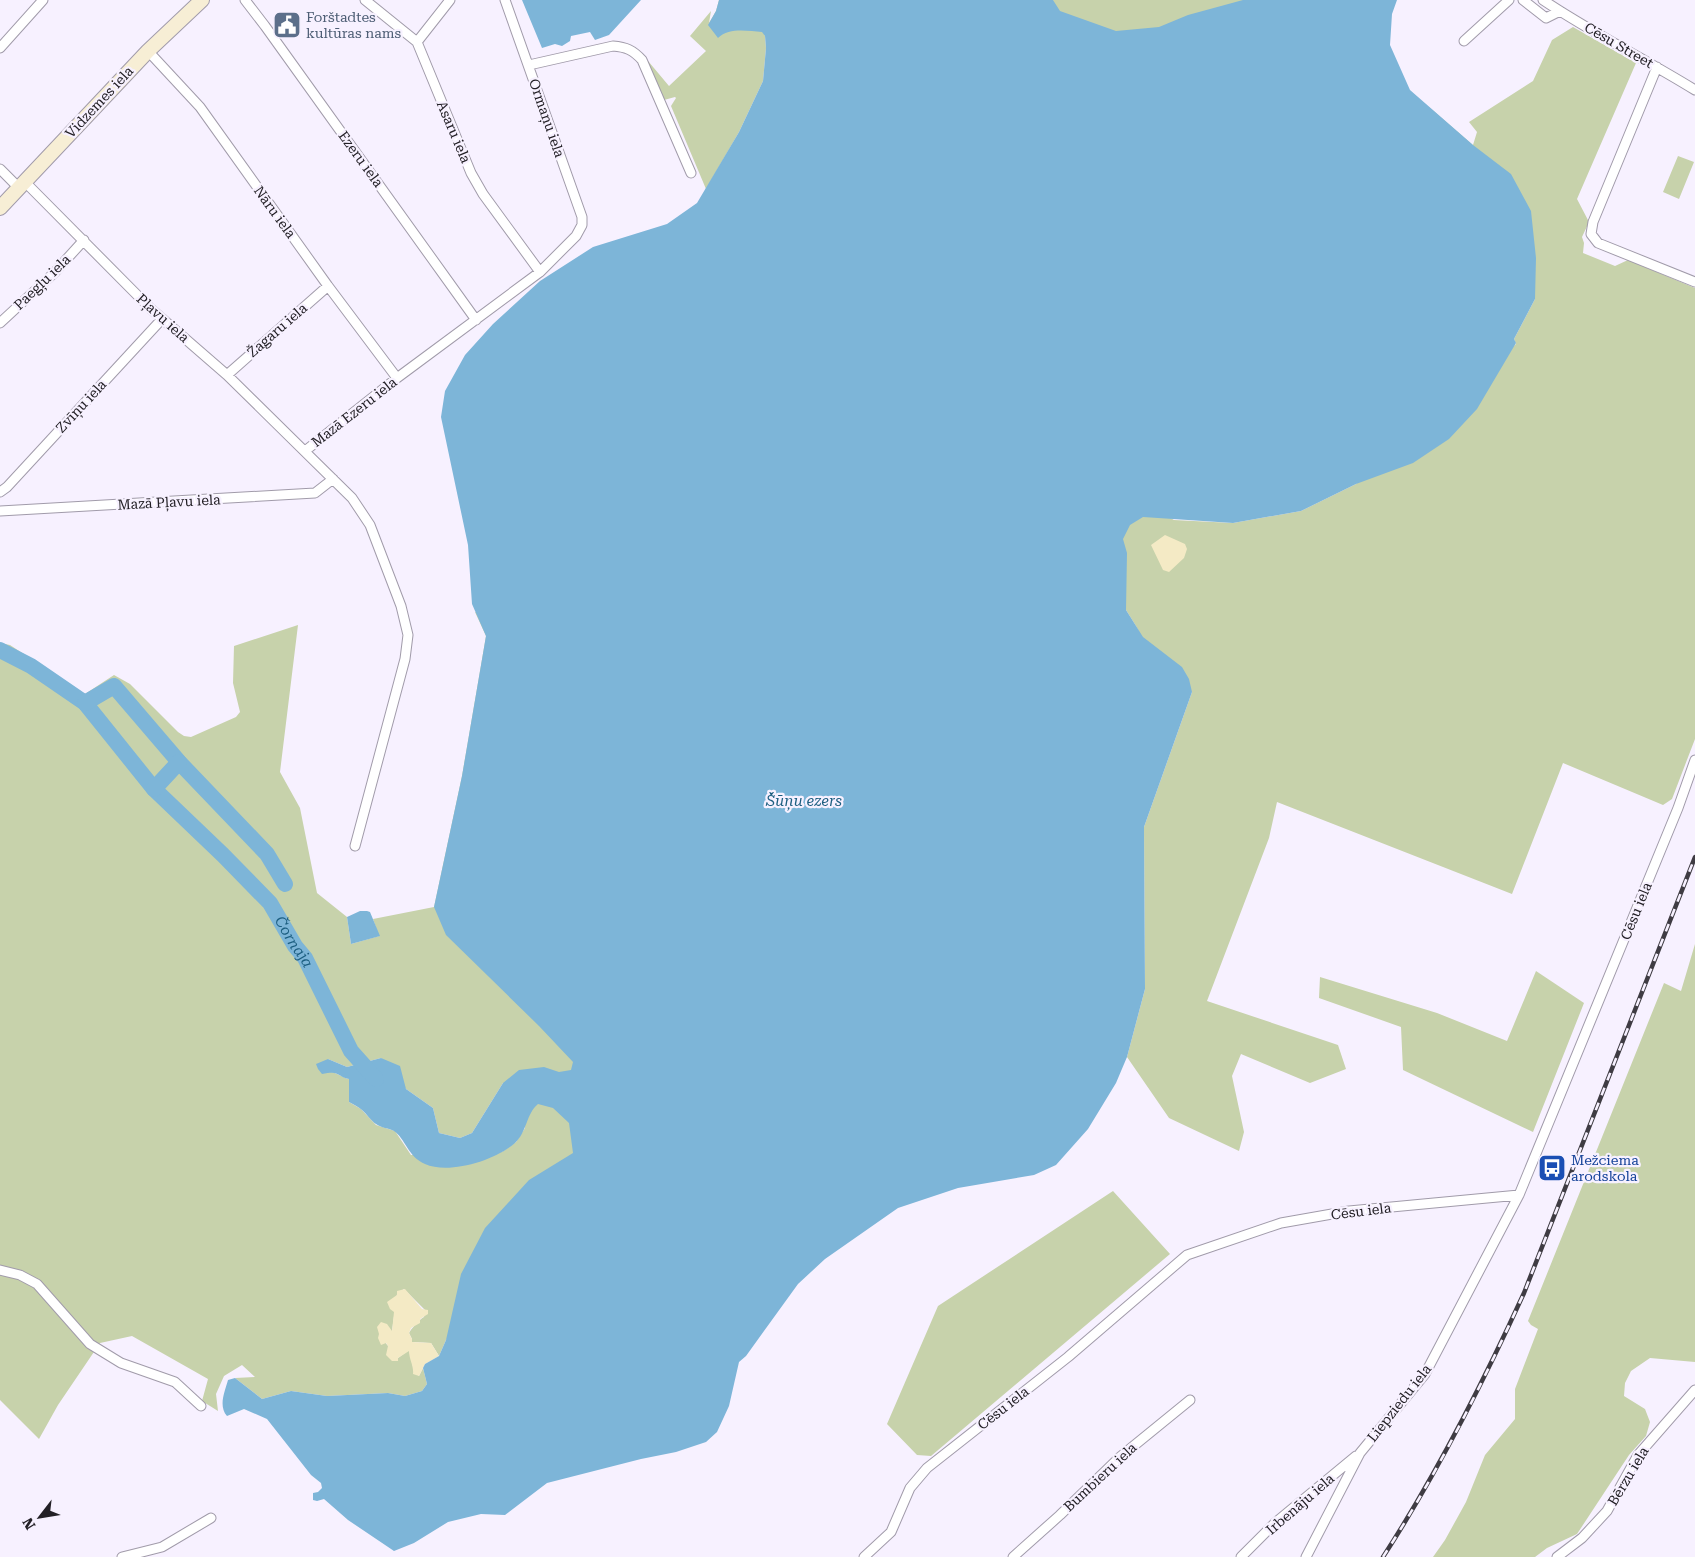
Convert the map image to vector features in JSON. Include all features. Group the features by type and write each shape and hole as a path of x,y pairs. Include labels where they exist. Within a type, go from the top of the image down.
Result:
{"street":[{"path":"0,48 43,0"},
{"name":"Vidzemes iela","path":"0,208 148,51 202,0"},
{"name":"Ezeru iela","path":"245,0 476,320"},
{"name":"Asaru iela","path":"365,0 417,42 471,173 483,194 540,272"},
{"path":"417,42 450,0"},
{"name":"Ormaņu iela","path":"505,0 582,217 582,225 576,236"},
{"path":"1464,41 1509,0"},
{"path":"1522,0 1546,18 1560,11"},
{"name":"Cēsu Street","path":"1543,0 1695,90"},
{"path":"529,66 613,46 625,47 636,53 642,60 691,173"},
{"name":"Nāru iela","path":"148,51 200,107 396,378"},
{"path":"1657,66 1597,213 1591,234 1598,243 1695,282"},
{"name":"Pļavu iela","path":"0,169 22,185 84,240 162,319 227,375 305,451"},
{"name":"Mazā Ezeru iela","path":"355,846 405,659 408,635 401,606 370,525 352,498 305,451 396,378 540,272 576,236"},
{"name":"Paegļu iela","path":"0,323 54,273 84,240"},
{"name":"Žagaru iela","path":"227,375 328,286"},
{"name":"Zvīņu iela","path":"0,492 8,487 162,319"},
{"name":"Mazā Pļavu iela","path":"0,512 315,493 333,479"},
{"name":"Cēsu iela","path":"864,1557 873,1554 891,1532 910,1488 927,1468 1068,1357 1186,1255 1291,1221 1349,1211 1519,1195 1674,817 1695,760"},
{"name":"Liepziedu iela","path":"1306,1557 1360,1453 1425,1374 1519,1195"},
{"path":"0,1270 20,1275 37,1284 90,1344 121,1363 175,1382 201,1406"},
{"name":"Bērzu iela","path":"1557,1557 1582,1538 1608,1511 1638,1455 1695,1390"},
{"name":"Bumbieru iela","path":"1013,1557 1120,1457 1190,1400"},
{"name":"Irbenāju iela","path":"1241,1557 1275,1523 1360,1453"},
{"path":"122,1557 162,1548 211,1518"}],"green space":[{"path":"719,0 750,0 765,36 766,48 763,81 739,132 706,189 671,106 676,98 664,100 638,49 669,86 706,51 690,36 711,11 709,23 716,11"},
{"path":"1053,0 1277,0 1154,42 1058,37"},
{"path":"1573,27 1636,63 1577,199 1589,222 1582,237 1584,243 1583,253 1615,266 1628,260 1695,288 1695,739 1672,799 1663,805 1563,763 1512,894 1277,802 1269,838 1207,1001 1338,1045 1346,1069 1310,1083 1241,1054 1232,1076 1244,1132 1239,1151 1169,1118 1127,1057 1145,989 1144,827 1192,692 1156,665 1126,610 1125,575 1121,576 1123,521 1154,509 1174,520 1233,523 1301,511 1356,484 1516,344 1514,339 1535,299 1429,107 1473,145 1477,132 1469,122 1533,81 1552,40"},
{"path":"1678,156 1694,162 1679,199 1663,192"},
{"path":"475,612 505,619 585,1029 586,1155 446,1340 439,1356 431,1343 412,1342 409,1333 424,1317 425,1310 404,1289 397,1294 392,1331 379,1331 379,1335 398,1358 409,1350 414,1371 419,1376 423,1368 427,1384 422,1391 405,1396 388,1393 327,1396 291,1391 262,1399 235,1378 255,1377 242,1365 224,1376 216,1394 218,1411 202,1401 208,1379 132,1336 100,1343 58,1405 39,1439 0,1400 0,643 10,645 85,694 114,675 130,684 178,732 184,736 191,737 236,717 240,712 233,683 234,646 298,625 280,772 300,808 317,893 347,917 351,944 379,936 373,919 434,907 462,776 486,636","holes":["381,1058 406,1089 433,1108 439,1133 460,1138 472,1133 503,1083 525,1128 516,1142 502,1152 411,1155 395,1131 376,1125 361,1109 349,1102 349,1079 331,1072 328,1059 347,1067"]},
{"path":"1695,944 1695,1362 1650,1358 1631,1371 1625,1383 1624,1396 1645,1409 1650,1422 1646,1436 1629,1455 1577,1534 1547,1548 1535,1557 1433,1557 1445,1540 1466,1502 1485,1455 1515,1419 1515,1389 1538,1329 1528,1321 1664,983 1681,991"},
{"path":"1536,971 1584,1003 1533,1132 1403,1070 1401,1027 1319,998 1320,977 1437,1013 1507,1041"},
{"path":"1113,1191 1170,1254 931,1456 917,1455 887,1424 938,1306"}],"sand":[{"path":"1165,535 1185,544 1187,549 1184,558 1169,572 1163,570 1151,545"},
{"path":"405,1289 422,1309 428,1310 428,1314 420,1319 420,1323 411,1328 409,1333 412,1342 431,1343 439,1356 425,1364 419,1376 413,1374 409,1351 398,1358 398,1361 392,1361 386,1355 388,1346 386,1343 381,1345 378,1338 377,1327 381,1322 387,1324 392,1331 394,1312 390,1309 387,1302 397,1295 397,1291"}],"water":[{"path":"522,0 641,0 609,35 595,40 590,32 571,36 570,41 562,46 555,44 542,48"},
{"name":"Šūņu ezers","path":"719,0 1053,0 1060,11 1116,31 1159,27 1188,15 1243,0 1397,0 1392,14 1390,45 1410,90 1473,145 1511,174 1531,211 1536,258 1535,299 1514,339 1516,343 1477,409 1449,439 1413,463 1356,484 1301,511 1233,523 1143,517 1130,525 1123,539 1127,553 1126,610 1143,637 1182,667 1189,679 1192,692 1144,827 1145,989 1127,1057 1116,1083 1088,1129 1056,1165 1034,1175 958,1188 898,1208 825,1259 798,1284 746,1356 739,1362 729,1406 717,1432 706,1442 676,1452 547,1483 505,1515 481,1514 448,1522 414,1543 394,1551 348,1520 324,1499 313,1500 313,1493 318,1492 322,1488 321,1483 311,1475 267,1419 244,1409 227,1416 223,1408 224,1394 228,1380 235,1378 262,1399 291,1391 327,1396 388,1393 405,1396 422,1391 427,1384 423,1368 425,1364 439,1356 446,1340 461,1274 485,1228 529,1180 573,1153 569,1123 553,1108 538,1104 531,1113 519,1139 496,1155 459,1167 435,1167 425,1164 415,1157 398,1134 378,1125 361,1109 349,1102 349,1079 335,1073 322,1074 316,1064 328,1059 347,1067 381,1058 400,1066 406,1089 433,1108 439,1133 460,1138 472,1133 503,1083 519,1070 544,1067 559,1072 571,1070 573,1062 446,935 434,907 462,776 486,636 472,604 468,545 441,417 445,391 465,355 493,324 540,281 593,247 667,224 697,203 739,132 763,81 766,48 765,36 762,32 733,31 718,38 708,25 716,11"},
{"path":"360,911 370,912 380,936 351,944 347,917"}],"waterway":[{"name":"Čornaja","path":"0,650 31,666 85,703 154,789 270,903 295,946 305,958 351,1051 376,1079"},
{"path":"85,703 114,686 179,762 267,854 285,884"},
{"path":"154,789 179,762"}],"railway":[{"path":"1383,1557 1441,1460 1492,1361 1524,1293 1695,857"}],"place":[{"name":"Forštadtes kultūras nams","path":"287,25"},
{"name":"Mežciema arodskola","path":"1552,1168"}]}
